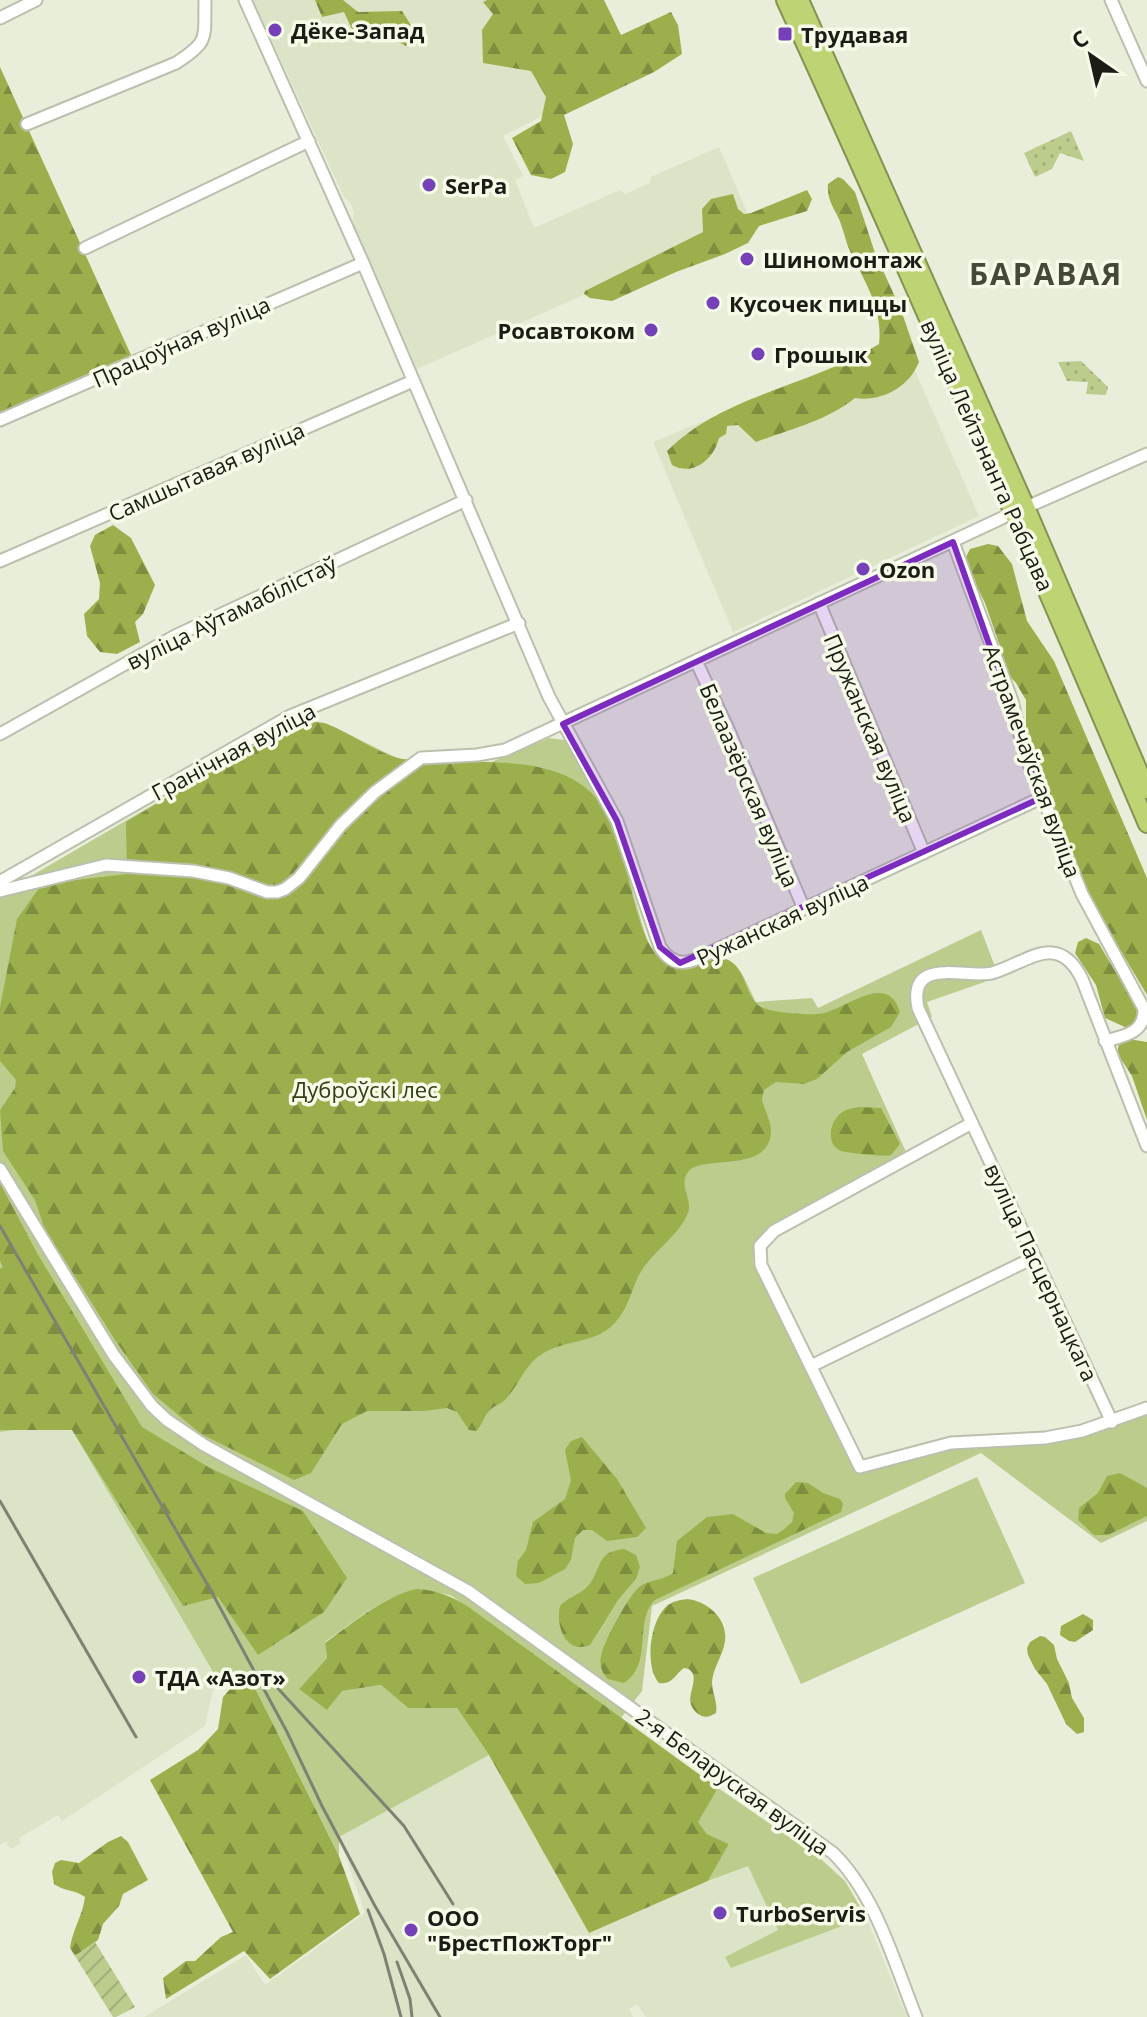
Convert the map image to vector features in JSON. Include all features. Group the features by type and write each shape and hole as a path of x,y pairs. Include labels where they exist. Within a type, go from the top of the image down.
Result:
{"highway":[{"name":"вуліца Лейтэнанта Рабцава","path":"785,0 874,179"},
{"name":"вуліца Лейтэнанта Рабцава","path":"800,0 874,179 1147,790"},
{"name":"вуліца Лейтэнанта Рабцава","path":"1021,510 1147,824"}],"street":[{"path":"0,18 36,0"},
{"path":"27,124 176,63 198,48 204,39 205,0"},
{"path":"245,0 563,724"},
{"path":"1111,0 1147,81"},
{"path":"85,248 309,141"},
{"name":"Працоўная вуліца","path":"0,420 363,263"},
{"name":"Самшытавая вуліца","path":"0,561 413,381"},
{"path":"1,886 106,865 193,871 229,878 267,892 285,889 299,878 341,825 375,792 421,758 505,750 1147,454"},
{"name":"вуліца Аўтамабілістаў","path":"0,734 175,636 466,500"},
{"name":"Астрамечаўская вуліца","path":"953,542 1012,701 1020,740 1082,894 1144,1009 1141,1024 1135,1031 1105,1041"},
{"name":"Пружанская вуліца","path":"819,603 924,853"},
{"name":"Гранічная вуліца","path":"1,886 290,716 519,623"},
{"name":"Белаазёрская вуліца","path":"696,661 804,909"},
{"name":"Ружанская вуліца","path":"563,724 590,767 617,821 660,947 667,957 680,963 804,909 1043,797"},
{"name":"вуліца Пасцернацкага","path":"1105,1041 1082,979 1073,964 1056,953 1035,955 990,973 935,973 927,977 917,991 918,1008 1112,1422"},
{"path":"1105,1041 1147,1146"},
{"path":"972,1123 774,1231 762,1240 760,1246 761,1265 860,1467 931,1447 1045,1438 1112,1422 1147,1408"},
{"name":"2-я Беларуская вуліца","path":"0,1169 113,1354 152,1406 204,1445 482,1601 833,1853 854,1877 868,1900 916,2017"},
{"path":"811,1366 1035,1257"}],"highlighted area":[{"path":"953,542 1043,797 680,963 660,947 617,821 563,724"}],"shaded area":[{"path":"253,0 601,0 631,71 503,136 523,176 515,180 534,228 620,190 625,194 650,183 651,177 719,147 747,212 577,298 417,369 352,225 354,212 350,202 344,197"},
{"path":"901,339 979,516 733,632 653,442"},
{"path":"68,1423 216,1677 205,1726 62,1821 58,1815 19,1838 21,1843 11,1849 6,1841 0,1845 0,1432"},
{"path":"489,1755 589,1932 748,1865 779,1930 725,1957 731,1967 866,1917 907,2017 646,2017 637,2004 629,2009 633,2017 144,2017 246,1955 265,1985 365,1913 339,1837"}],"green space":[{"path":"315,0 343,0 358,12 402,11 416,33 406,46 388,36 356,38 344,12 322,17"},
{"path":"604,0 621,35 671,12 678,25 682,54 654,72 564,115 573,144 565,172 551,179 531,175 512,138 541,121 546,97 531,71 483,63 482,30 493,14 483,2"},
{"path":"0,67 131,355 0,412"},
{"path":"1071,131 1084,161 1060,153 1052,169 1035,177 1024,153"},
{"path":"838,177 855,192 875,253 901,310 919,362 914,371 893,391 875,398 855,398 820,419 756,442 738,425 727,426 726,434 719,438 702,464 688,469 672,465 667,451 715,416 826,370 879,344 880,332 872,298 829,199 828,184"},
{"path":"807,190 812,199 807,211 759,226 748,243 725,254 612,301 590,298 584,294 703,232 702,209 711,199 733,194 738,209 744,214"},
{"path":"1081,361 1108,387 1106,395 1086,394 1088,382 1067,381 1058,362"},
{"path":"113,525 131,538 155,585 143,614 135,622 140,642 117,654 100,652 87,636 84,614 99,599 100,583 90,546 95,535"},
{"path":"988,544 998,546 1012,564 1027,621 1054,661 1147,878 1147,995 1093,904 1029,744 1026,700 1003,669 1001,649 985,603 966,565 970,549"},
{"path":"297,721 325,723 399,759 489,763 549,738 564,740 579,757 605,806 648,943 660,958 672,965 683,966 714,958 733,963 756,1002 812,998 818,1008 981,930 999,977 927,1002 932,1017 862,1054 906,1152 767,1229 753,1248 754,1265 859,1471 871,1471 956,1449 1043,1445 1101,1432 1147,1414 1147,1521 1101,1543 981,1453 652,1606 642,1691 621,1718 452,1596 433,1592 399,1595 369,1610 325,1642 327,1658 299,1689 342,1691 381,1685 408,1708 457,1708 489,1755 339,1837 339,1856 254,1686 216,1677 68,1423 0,1432 0,894"},
{"name":"Дуброўскі лес","path":"297,721 327,724 402,759 531,766 555,771 576,781 594,795 609,816 622,850 645,935 664,962 680,967 712,959 728,960 738,969 758,1005 768,1010 817,1014 874,993 894,999 900,1012 891,1027 847,1052 817,1079 804,1084 776,1082 764,1090 762,1099 771,1129 768,1144 760,1153 749,1158 707,1164 688,1172 684,1182 688,1213 679,1228 642,1270 618,1319 602,1333 542,1354 504,1401 487,1413 476,1431 469,1430 457,1412 447,1408 367,1411 342,1424 311,1473 294,1480 201,1434 153,1394 44,1227 35,1200 3,1151 0,1110 15,1088 16,1080 0,1061 0,1007 17,919 42,884 127,874 126,822"},
{"path":"1086,938 1099,944 1133,1001 1139,1013 1136,1025 1127,1028 1105,1018 1096,985 1075,953 1078,942"},
{"path":"1128,1039 1147,1042 1147,1120 1132,1076 1117,1053 1119,1044"},
{"path":"859,1107 881,1108 900,1144 891,1155 845,1152 836,1148 831,1132 837,1117"},
{"path":"0,1183 37,1253 142,1427 210,1468 303,1511 347,1578 324,1612 258,1655 218,1597 183,1606 72,1430 0,1430 0,1269 3,1267 0,1261"},
{"path":"582,1437 617,1479 646,1528 637,1537 607,1541 592,1530 583,1530 575,1538 571,1560 565,1569 539,1583 525,1584 516,1576 518,1561 526,1550 533,1522 565,1499 571,1480 565,1450 571,1441"},
{"path":"1120,1473 1147,1488 1147,1516 1108,1535 1094,1535 1078,1520 1079,1508 1098,1493 1107,1476"},
{"path":"977,1477 1025,1583 801,1684 753,1578"},
{"path":"796,1482 808,1483 840,1499 843,1504 841,1512 655,1600 645,1620 641,1654 633,1675 624,1683 608,1679 600,1659 611,1631 638,1588 673,1573 677,1541 707,1517 733,1514 766,1533 777,1534 792,1522 794,1513 785,1494"},
{"path":"624,1549 636,1555 640,1567 636,1579 618,1600 590,1645 574,1646 561,1629 560,1606 586,1588 607,1554"},
{"path":"416,1589 444,1594 470,1608 718,1788 698,1822 707,1834 729,1844 708,1881 589,1933 489,1755 457,1708 408,1708 381,1685 342,1691 327,1710 299,1689 327,1658 325,1643 379,1605"},
{"path":"687,1599 710,1608 724,1629 724,1646 712,1682 716,1713 706,1717 697,1713 691,1703 694,1679 689,1669 684,1668 673,1679 659,1683 652,1666 651,1643 657,1621 668,1605"},
{"path":"1083,1614 1093,1620 1093,1630 1075,1642 1060,1635 1061,1626"},
{"path":"1040,1636 1054,1645 1072,1698 1084,1718 1084,1732 1077,1734 1066,1724 1047,1684 1028,1655 1030,1642"},
{"path":"238,1680 254,1686 339,1856 360,1914 270,1979 244,1951 166,1999 163,1978 186,1961 195,1961 221,1937 233,1932 150,1780 198,1750 218,1729 223,1697"},
{"path":"718,1788 821,1859 845,1881 866,1917 731,1968 725,1957 778,1930 748,1866 708,1881 729,1844 707,1834 697,1822"},
{"path":"121,1836 128,1842 148,1880 123,1894 119,1906 103,1924 98,1940 75,1956 70,1948 85,1897 54,1884 52,1872 55,1863 61,1860 79,1863"},
{"path":"95,1942 135,2007 116,2017 113,2017 75,1956"}],"railway":[{"path":"0,1226 210,1589 375,1906 440,2017"},
{"path":"0,1501 136,1737"},
{"path":"262,1671 404,1826 453,1904"},
{"path":"368,1910 401,2017"},
{"path":"397,1962 410,1999 412,2017"}],"place":[{"name":"Дёке-Запад","path":"275,30"},
{"name":"Трудавая","path":"785,34"},
{"name":"SerPa","path":"429,185"},
{"name":"Шиномонтаж","path":"747,259"},
{"name":"Кусочек пиццы","path":"713,303"},
{"name":"Росавтоком","path":"651,330"},
{"name":"Грошык","path":"758,354"},
{"name":"Ozon","path":"863,569"},
{"name":"ТДА «Азот»","path":"139,1677"},
{"name":"TurboServis","path":"720,1913"},
{"name":"ООО \"БрестПожТорг\"","path":"411,1930"}],"district":[{"name":"БАРАВАЯ","path":"1046,273"}]}
